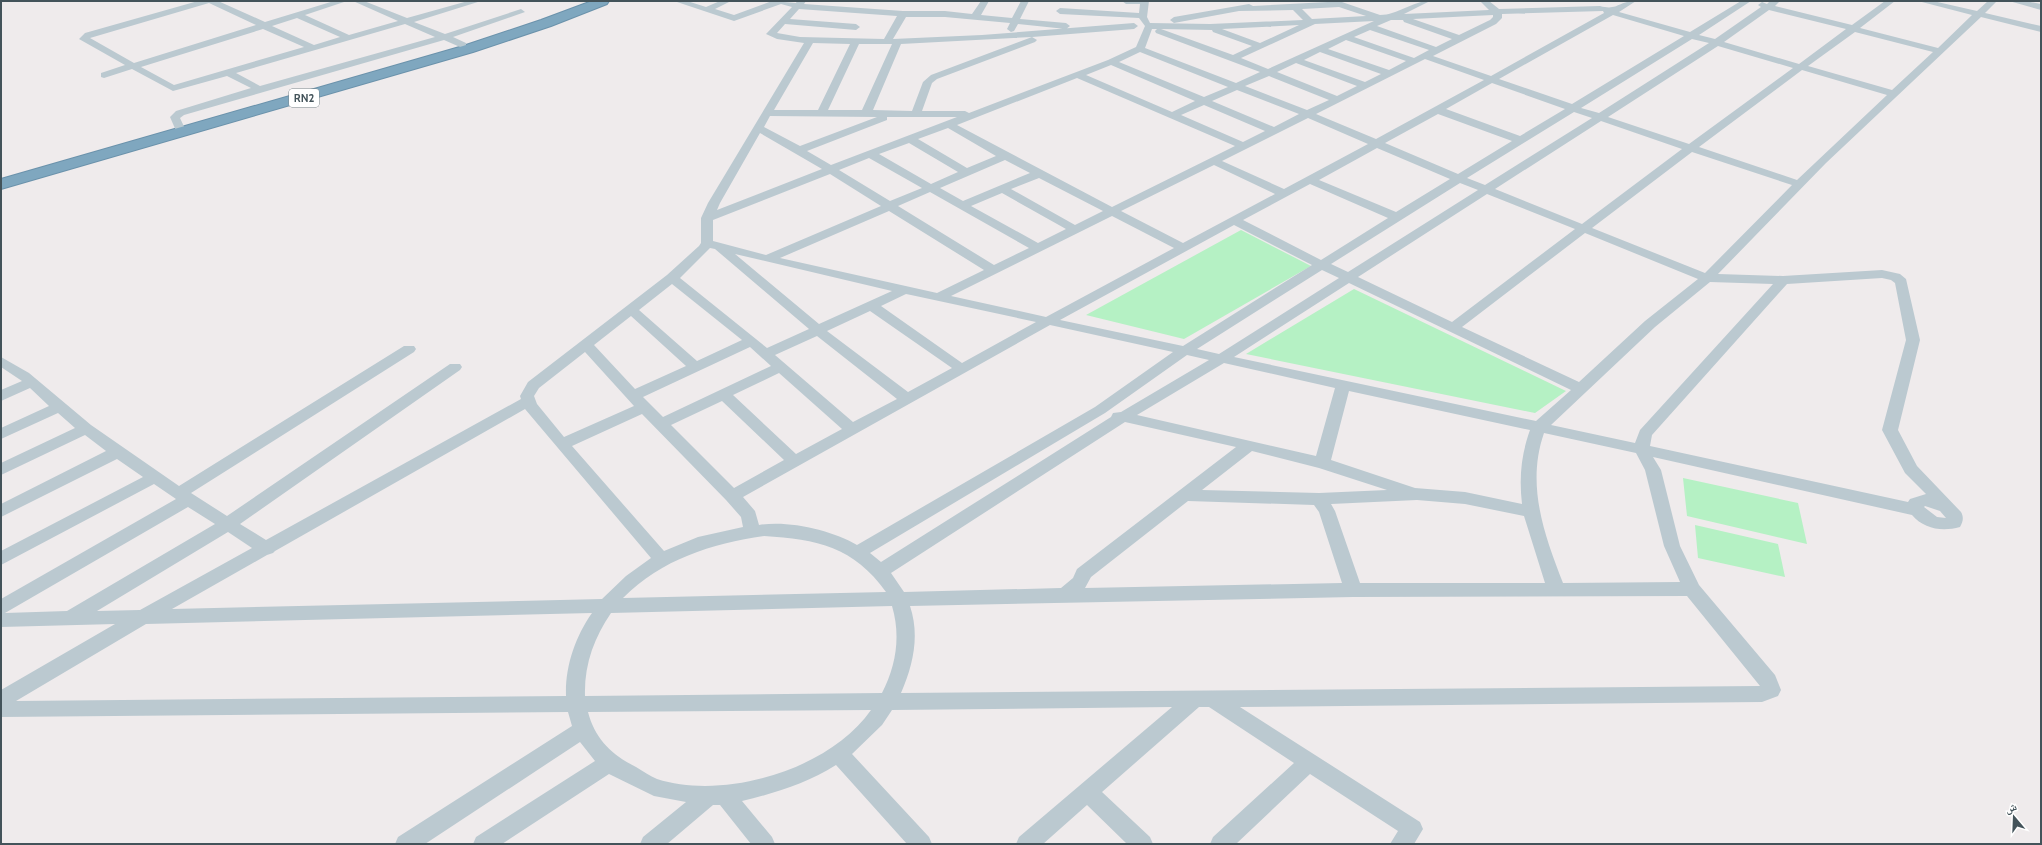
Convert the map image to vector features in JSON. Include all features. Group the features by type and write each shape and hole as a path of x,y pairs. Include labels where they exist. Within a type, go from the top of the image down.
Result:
{"highway":[{"name":"RN2","path":"1,184 463,45 588,1"},
{"name":"RN2","path":"1,177 180,130 468,49 546,24 603,1"}],"street":[{"path":"313,48 213,1 85,37 84,39 173,88 228,73 477,1"},
{"path":"104,75 344,1"},
{"path":"357,1 463,45"},
{"path":"678,1 734,18 780,1 868,11 904,14 945,14 1093,28 1143,26 1210,27 1311,23 1597,5 1614,12 1691,36 1894,94"},
{"path":"706,10 727,1"},
{"path":"845,41 875,1"},
{"path":"975,17 985,1"},
{"path":"1007,37 1025,1"},
{"path":"1126,1 1145,2 1140,49"},
{"path":"1143,26 1285,1"},
{"path":"1330,1 1384,18"},
{"path":"1351,8 1365,1"},
{"path":"1173,115 1320,49 1384,18 1426,1"},
{"path":"939,297 1272,130 1493,22 1498,18 1497,12 1484,1"},
{"path":"732,496 908,400 1048,321 1438,110 1632,1"},
{"path":"857,552 1100,410 1183,352 1459,178 1748,1 1772,4 1852,28 1940,51"},
{"path":"1452,328 1690,148 1801,68 1852,28 1891,1"},
{"path":"1922,1 2041,29"},
{"path":"1558,590 1535,532 1528,495 1532,442 1539,428 1650,324 1707,278 1799,184 1993,1"},
{"path":"2013,1 2041,7"},
{"path":"799,3 771,34 810,40 898,41 1007,37 1050,34 1093,28"},
{"path":"1240,9 1340,4"},
{"path":"880,571 1121,418 1221,359 1716,43 1772,4"},
{"path":"1053,24 1061,7 1143,26 1233,58 1336,99"},
{"path":"1295,7 1311,23"},
{"path":"180,130 175,117 180,113 259,89 445,37 521,12"},
{"path":"887,41 904,14"},
{"path":"928,40 945,14"},
{"path":"297,15 349,38"},
{"path":"1201,16 1210,27 1260,46"},
{"path":"1400,18 1460,39"},
{"path":"783,21 856,27"},
{"path":"1233,58 1311,23"},
{"path":"1368,26 1437,50"},
{"path":"916,114 928,82 934,77 1050,34"},
{"path":"1346,37 1414,61"},
{"path":"810,40 789,73 759,128 714,203 707,218 713,245 818,330 908,400"},
{"path":"821,114 856,41"},
{"path":"866,114 898,41"},
{"path":"662,560 562,444 526,396 533,385 672,278 699,254 713,245 767,259 1183,352 1539,428 1918,506 1933,501 1948,508 1911,469 1890,430 1913,340 1901,282 1895,277 1882,274 1782,280 1707,278 1586,228 1486,190 1307,114 1140,49 1111,62 910,138 707,218"},
{"path":"1320,49 1389,73"},
{"path":"1425,56 1598,117 1799,184"},
{"path":"1296,60 1364,85"},
{"path":"1111,62 1272,130"},
{"path":"228,73 259,89"},
{"path":"1078,74 1242,146"},
{"path":"1438,110 1521,140"},
{"path":"767,112 821,114 974,114"},
{"path":"799,150 891,114"},
{"path":"948,124 1110,212 1183,248"},
{"path":"759,128 799,150 993,270"},
{"path":"910,138 967,172"},
{"path":"870,154 1038,248"},
{"path":"767,259 1005,156"},
{"path":"1212,160 1285,194"},
{"path":"963,205 1038,174"},
{"path":"1310,180 1397,217"},
{"path":"1003,189 1074,229"},
{"path":"1235,221 1322,265 1581,389"},
{"path":"672,278 751,341 853,430"},
{"path":"1,709 889,701 1214,700 1762,694 1770,690 1768,681 1692,589 1672,546 1653,470 1642,449 1645,434 1654,423 1782,280"},
{"path":"766,354 904,290"},
{"path":"871,305 962,370"},
{"path":"631,309 696,367"},
{"path":"633,396 751,341"},
{"path":"586,344 633,396 749,515 752,532"},
{"path":"1,606 183,497 409,349"},
{"path":"2,362 32,382 61,406 85,429 119,451 153,478 267,549"},
{"path":"71,618 227,525 455,367"},
{"path":"661,424 780,367"},
{"path":"1,396 32,382"},
{"path":"1322,463 1343,386"},
{"path":"723,394 795,462"},
{"path":"1,700 144,616 267,549 528,400"},
{"path":"1,434 61,406"},
{"path":"562,444 644,407"},
{"path":"1100,410 1121,418 1249,445 1322,463 1417,494"},
{"path":"1,470 85,429"},
{"path":"1065,595 1080,581 1083,574 1249,445"},
{"path":"1,511 119,451"},
{"path":"1911,469 1918,506"},
{"path":"1,560 153,478"},
{"path":"1186,495 1319,499 1417,494 1465,498 1531,512"},
{"path":"1319,499 1327,511 1353,590"},
{"path":"764,530 798,532 830,540 857,552 880,571 899,598 907,630 904,665 889,701 867,729 839,754 786,782 717,795 653,787 610,763 594,747 583,730 575,705 575,671 586,636 607,605 632,580 662,560 695,544 729,534 764,530"},
{"path":"1,620 899,598 1353,590 1692,589"},
{"path":"1027,844 1194,700"},
{"path":"1214,700 1412,829 1401,844"},
{"path":"406,844 583,730"},
{"path":"839,754 921,844"},
{"path":"1221,844 1309,762"},
{"path":"484,844 610,763"},
{"path":"1087,792 1142,844"},
{"path":"651,844 717,795"},
{"path":"717,795 764,844"}],"green space":[{"path":"1241,230 1311,266 1184,339 1086,315"},
{"path":"1354,289 1566,391 1535,413 1246,354"},
{"path":"1683,478 1798,503 1807,544 1687,516"},
{"path":"1695,525 1778,544 1785,577 1698,558"}]}
